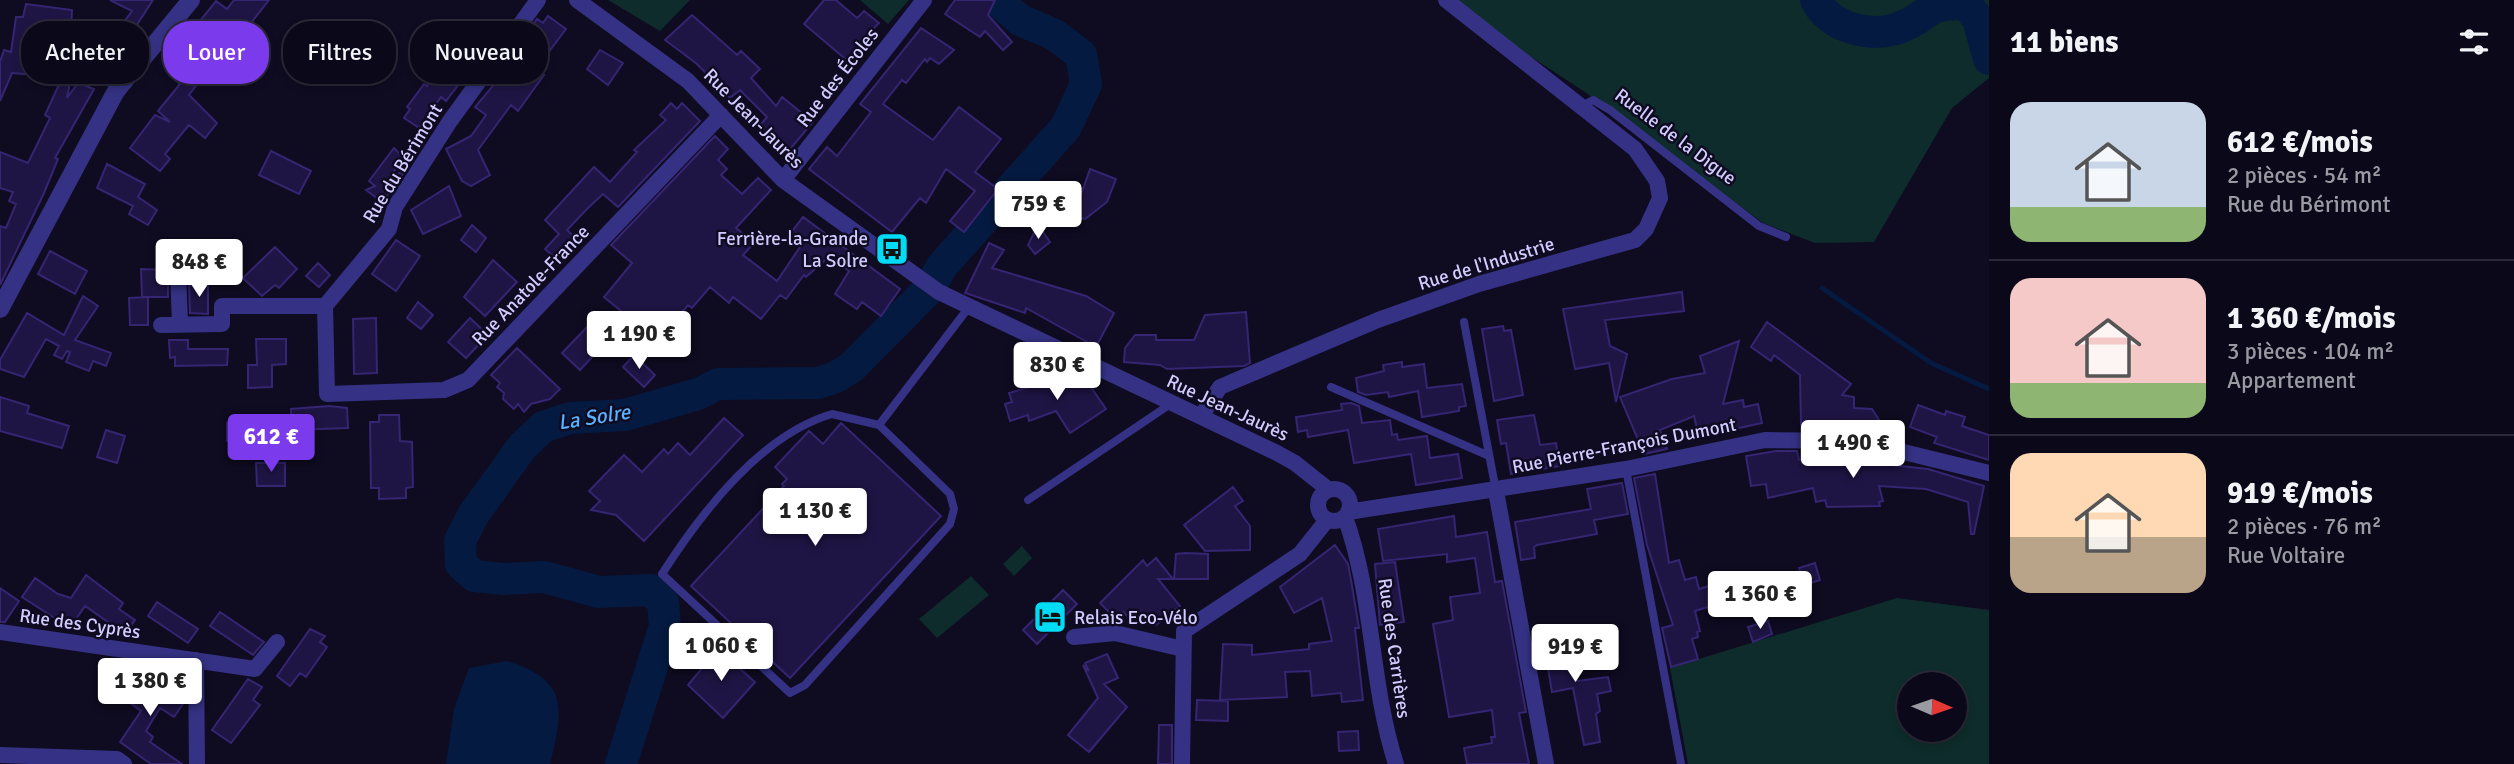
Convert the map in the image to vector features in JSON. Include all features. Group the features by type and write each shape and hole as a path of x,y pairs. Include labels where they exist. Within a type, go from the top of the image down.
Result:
{"street":[{"path":"0,309 116,92 191,0"},
{"name":"Rue du Bérimont","path":"325,306 389,229 395,207 450,121 538,0"},
{"name":"Rue Jean-Jaurès","path":"577,0 688,81 783,180 923,282 969,307 1202,415 1295,463 1310,478 1332,510"},
{"name":"Rue des Écoles","path":"783,180 924,0"},
{"path":"1446,0 1580,107"},
{"name":"Rue de l'Industrie","path":"1202,415 1220,387 1378,320 1479,284 1634,240 1646,229 1657,211 1660,198 1657,181 1635,149 1580,107"},
{"name":"Rue Anatole-France","path":"325,306 327,394 444,390 468,380 721,115"},
{"path":"178,272 180,324"},
{"path":"161,324 222,324 222,306 325,306"},
{"name":"Rue Pierre-François Dumont","path":"1332,510 1496,491 1626,469 1765,440 1859,441 1989,473"},
{"path":"1496,491 1546,764"},
{"path":"1182,764 1184,631 1300,554 1346,494 1396,503"},
{"name":"Rue des Carrières","path":"1332,510 1353,539 1364,577 1384,727 1396,764"},
{"name":"Rue des Cyprès","path":"0,632 255,669 277,642"},
{"path":"1074,637 1115,633 1184,649"},
{"path":"196,660 197,764"},
{"path":"0,755 117,759 124,764"}],"lane":[{"name":"Ruelle de la Digue","path":"1580,107 1593,100 1610,110 1759,226 1786,237"},
{"path":"879,425 969,307"},
{"path":"1464,322 1496,491"},
{"path":"1331,387 1488,455"},
{"path":"1028,500 1172,403"},
{"path":"831,414 879,425 950,494 954,509 950,524 805,685 790,693 662,574 686,536 763,450 809,421 831,414"},
{"path":"1626,469 1681,764"}],"green space":[{"path":"608,0 690,0 660,31"},
{"path":"860,0 909,0 888,24"},
{"path":"1456,0 1989,0 1989,78 1952,108 1874,242 1815,243 1763,223 1585,92 1487,28"},
{"path":"1022,546 1032,558 1014,576 1003,564"},
{"path":"971,576 989,595 937,638 919,619"},
{"path":"1897,598 1989,610 1989,764 1688,764 1670,668"}],"water":[{"path":"507,661 542,678 552,688 559,713 550,764 446,764 454,709 469,668"}],"building":[{"path":"110,0 153,0 139,21 124,21 132,11"},
{"path":"234,0 269,0 253,21 200,21 216,1 227,9"},
{"path":"824,0 836,0 857,18 864,11 879,23 872,30 875,32 849,62 804,24"},
{"path":"955,0 995,0 988,15 1012,42 1003,50 985,31 980,37 945,14"},
{"path":"26,4 72,10 72,21 21,21 21,74 12,73 0,101 0,62 4,50 11,52 16,17 23,17"},
{"path":"692,15 737,55 741,51 760,69 751,78 776,106 782,97 813,122 785,155 758,128 767,117 740,90 730,98 697,64 665,40"},
{"path":"548,16 566,29 548,53 548,21 544,21"},
{"path":"921,28 954,50 939,64 930,58 927,62 925,59 906,83 902,80 883,104 933,140 959,107 1001,139 975,172 998,189 964,232 950,221 975,191 946,169 926,203 920,198 892,232 809,169 827,147 837,156 871,112 860,104"},
{"path":"600,50 623,63 608,85 587,69"},
{"path":"59,84 70,84 67,98 77,84 94,89 55,158 58,159 44,193 0,285 0,226 6,228 16,204 9,201 13,192 0,188 0,152 28,163 50,118 45,115"},
{"path":"180,84 197,84 189,95 217,123 205,138 189,125 165,154 170,159 160,171 130,148 155,115 170,122 158,111"},
{"path":"424,84 459,84 446,101 441,97 419,128 404,118 410,109 407,107"},
{"path":"494,84 538,84 518,111 511,105 478,150 490,175 471,186 462,181 446,149 471,136 486,115 475,107"},
{"path":"671,103 677,109 682,103 700,121 618,207 603,194 588,208 567,230 580,242 561,263 545,249 559,234 545,220 594,167 610,182 637,152 634,150 666,120 660,115"},
{"path":"715,136 728,149 718,160 727,169 721,175 742,194 758,178 771,190 736,228 754,243 743,255 777,281 800,247 787,238 803,217 900,289 881,316 862,302 857,309 835,294 849,271 830,256 806,277 804,275 786,299 780,295 761,319 733,297 729,303 710,287 692,308 688,305 658,341 604,297 632,263 611,245"},
{"path":"394,148 404,158 389,178 406,170 382,202 366,190 375,186 369,181"},
{"path":"271,151 311,171 299,194 259,175"},
{"path":"107,164 145,184 138,197 157,210 148,225 129,214 133,206 97,188"},
{"path":"1090,169 1116,179 1107,202 1085,219 1074,215"},
{"path":"449,186 461,216 423,234 411,210"},
{"path":"472,225 486,238 476,252 461,240"},
{"path":"1038,225 1050,242 1035,254 1028,245"},
{"path":"396,240 420,256 396,291 372,274"},
{"path":"989,243 1004,250 992,268 1086,296 1114,313 1096,347 1026,308 1025,313 965,293"},
{"path":"168,247 185,247 185,264 177,262 168,268 168,297 142,297 141,269 167,270"},
{"path":"275,247 297,269 279,288 275,285 262,296 243,278"},
{"path":"50,251 87,271 75,294 38,274"},
{"path":"493,260 517,282 485,316 464,297"},
{"path":"318,263 330,275 319,287 306,276"},
{"path":"189,284 208,284 208,314 190,313"},
{"path":"1682,292 1684,311 1605,320 1610,346 1627,354 1616,402 1609,363 1575,369 1563,309"},
{"path":"83,296 98,306 75,340 111,353 106,366 93,361 89,371 66,362 70,352 67,351 62,359 54,355 59,346 46,339 24,377 0,369 0,360 27,313 64,335"},
{"path":"148,297 148,325 130,325 129,298"},
{"path":"418,302 433,315 421,329 407,318"},
{"path":"1246,312 1250,363 1244,366 1167,369 1160,365 1124,362 1125,348 1135,335 1156,335 1156,340 1194,340 1205,315"},
{"path":"376,318 377,373 354,374 353,319"},
{"path":"470,318 488,335 466,358 448,342"},
{"path":"1767,322 1851,384 1842,395 1854,397 1854,408 1872,409 1879,420 1879,429 1801,425 1800,375 1774,355 1771,361 1751,347"},
{"path":"590,324 608,340 580,370 562,353"},
{"path":"1503,326 1504,331 1511,330 1523,395 1494,401 1482,329"},
{"path":"256,339 286,339 286,364 272,365 272,387 248,388 248,365 257,365"},
{"path":"169,340 188,340 188,349 228,349 227,365 175,366 175,357 170,358"},
{"path":"1739,341 1723,404 1743,400 1744,407 1758,404 1762,423 1699,437 1694,416 1660,430 1667,449 1644,454 1620,397 1672,379 1705,373 1700,356"},
{"path":"517,348 560,389 550,399 531,404 524,412 518,404 514,409 503,399 504,393 497,387 500,383 491,375"},
{"path":"634,355 655,375 644,387 623,367"},
{"path":"1402,362 1402,367 1424,364 1427,388 1462,384 1466,406 1459,407 1459,411 1422,417 1418,391 1389,397 1388,392 1366,395 1358,392 1356,378 1384,371 1383,365"},
{"path":"1062,370 1088,383 1106,409 1070,433 1056,411 1029,421 1028,415 1010,421 1005,404 1012,402 1009,393 1058,379"},
{"path":"0,397 29,406 27,413 69,426 62,448 0,431"},
{"path":"1341,404 1359,406 1362,423 1390,420 1392,435 1397,434 1398,440 1427,436 1430,458 1458,454 1462,478 1416,485 1411,454 1354,463 1348,430 1308,437 1307,430 1298,432 1296,417 1342,410"},
{"path":"1918,405 1945,415 1946,411 1965,417 1962,426 1989,435 1989,460 1934,443 1937,437 1910,427"},
{"path":"329,406 347,408 348,428 292,430 291,409"},
{"path":"379,415 399,415 400,441 412,442 413,487 406,488 406,498 379,499 379,488 371,488 370,422 379,422"},
{"path":"1534,415 1540,445 1556,443 1560,466 1511,474 1506,443 1501,444 1497,420"},
{"path":"724,418 743,435 644,541 616,515 591,510 600,501 589,491 624,455 642,472 664,449 668,454 678,443 690,455"},
{"path":"227,423 249,423 250,449 232,449 232,441 227,441"},
{"path":"841,423 941,516 790,678 691,586 784,486 782,484 787,479 775,467 809,431 823,444"},
{"path":"106,430 125,436 117,463 97,457"},
{"path":"1797,451 1799,460 1834,453 1863,456 1863,462 1928,469 1984,486 1974,534 1971,534 1968,502 1926,489 1879,486 1883,501 1879,502 1880,506 1827,507 1825,500 1816,502 1813,488 1768,498 1766,484 1751,486 1746,456"},
{"path":"256,463 285,463 285,486 257,486"},
{"path":"1655,474 1669,563 1679,560 1685,580 1696,577 1699,589 1724,581 1730,600 1695,611 1700,631 1697,632 1698,637 1692,639 1698,659 1671,667 1662,628 1673,625 1647,545 1634,478"},
{"path":"1622,483 1628,514 1594,520 1597,534 1537,545 1534,547 1535,558 1521,560 1515,522 1591,509 1587,489"},
{"path":"1233,487 1243,501 1235,506 1250,526 1250,550 1205,551 1184,525"},
{"path":"1454,516 1456,537 1487,532 1495,582 1502,581 1526,712 1519,713 1529,764 1467,764 1464,748 1492,743 1491,737 1495,737 1492,710 1449,717 1433,624 1453,620 1450,597 1480,593 1475,558 1447,562 1447,554 1383,561 1378,529"},
{"path":"1335,545 1348,564 1351,580 1359,628 1355,628 1363,700 1342,702 1341,693 1312,696 1310,671 1285,672 1287,697 1220,700 1223,644 1252,645 1252,655 1309,649 1309,644 1332,641 1322,598 1294,613 1280,587"},
{"path":"1176,554 1208,554 1208,579 1174,579"},
{"path":"1156,558 1173,579 1158,579 1180,606 1156,625 1133,622 1123,612 1116,619 1100,603 1143,560 1147,566"},
{"path":"1395,562 1404,622 1380,625 1375,564"},
{"path":"1815,563 1820,580 1804,585 1799,568"},
{"path":"86,575 123,603 119,609 135,620 125,634 85,606 70,628 22,597 35,578 58,594 71,598"},
{"path":"0,588 19,601 5,622 0,622"},
{"name":"Relais Eco-Vélo","path":"1063,590 1077,604 1037,644 1023,630"},
{"path":"157,602 198,629 188,643 148,616"},
{"path":"220,612 264,642 253,655 210,626"},
{"path":"1768,621 1772,634 1753,642 1748,627"},
{"path":"310,629 325,636 320,642 327,647 306,677 300,673 290,686 277,676"},
{"path":"1564,631 1577,681 1608,677 1611,691 1597,694 1600,711 1596,714 1600,742 1584,745 1573,688 1552,692 1542,634"},
{"path":"718,649 755,682 723,718 688,685"},
{"path":"1107,654 1118,678 1104,684 1127,707 1089,752 1068,735 1098,698 1083,665 1089,671 1085,663"},
{"path":"142,671 185,701 174,717 160,708 146,731 153,737 150,742 182,764 151,764 120,742 141,711 125,699"},
{"path":"248,679 262,687 253,700 260,705 231,743 212,730"},
{"path":"1197,700 1228,701 1228,721 1196,720"},
{"path":"1159,725 1172,725 1172,764 1158,764"},
{"path":"1358,731 1359,750 1339,751 1338,732"}],"waterway":[{"name":"La Solre","path":"621,764 665,626 663,602 651,590 599,592 544,577 504,579 474,576 461,564 460,541 473,515 522,447 543,427 570,418 625,415 698,394 718,384 818,383 836,377 852,367 929,289 942,266 1066,127 1086,84 1081,55 1055,35 1020,20 997,0"},
{"name":"La Solre","path":"1816,0 1822,10 1841,24 1878,32 1911,23 1942,5 1966,4 1978,19 1989,59"},
{"path":"1822,288 1931,363 1989,389"}],"place":[{"name":"Ferrière-la-Grande La Solre","path":"892,249"},
{"name":"Relais Eco-Vélo","path":"1050,617"}]}
